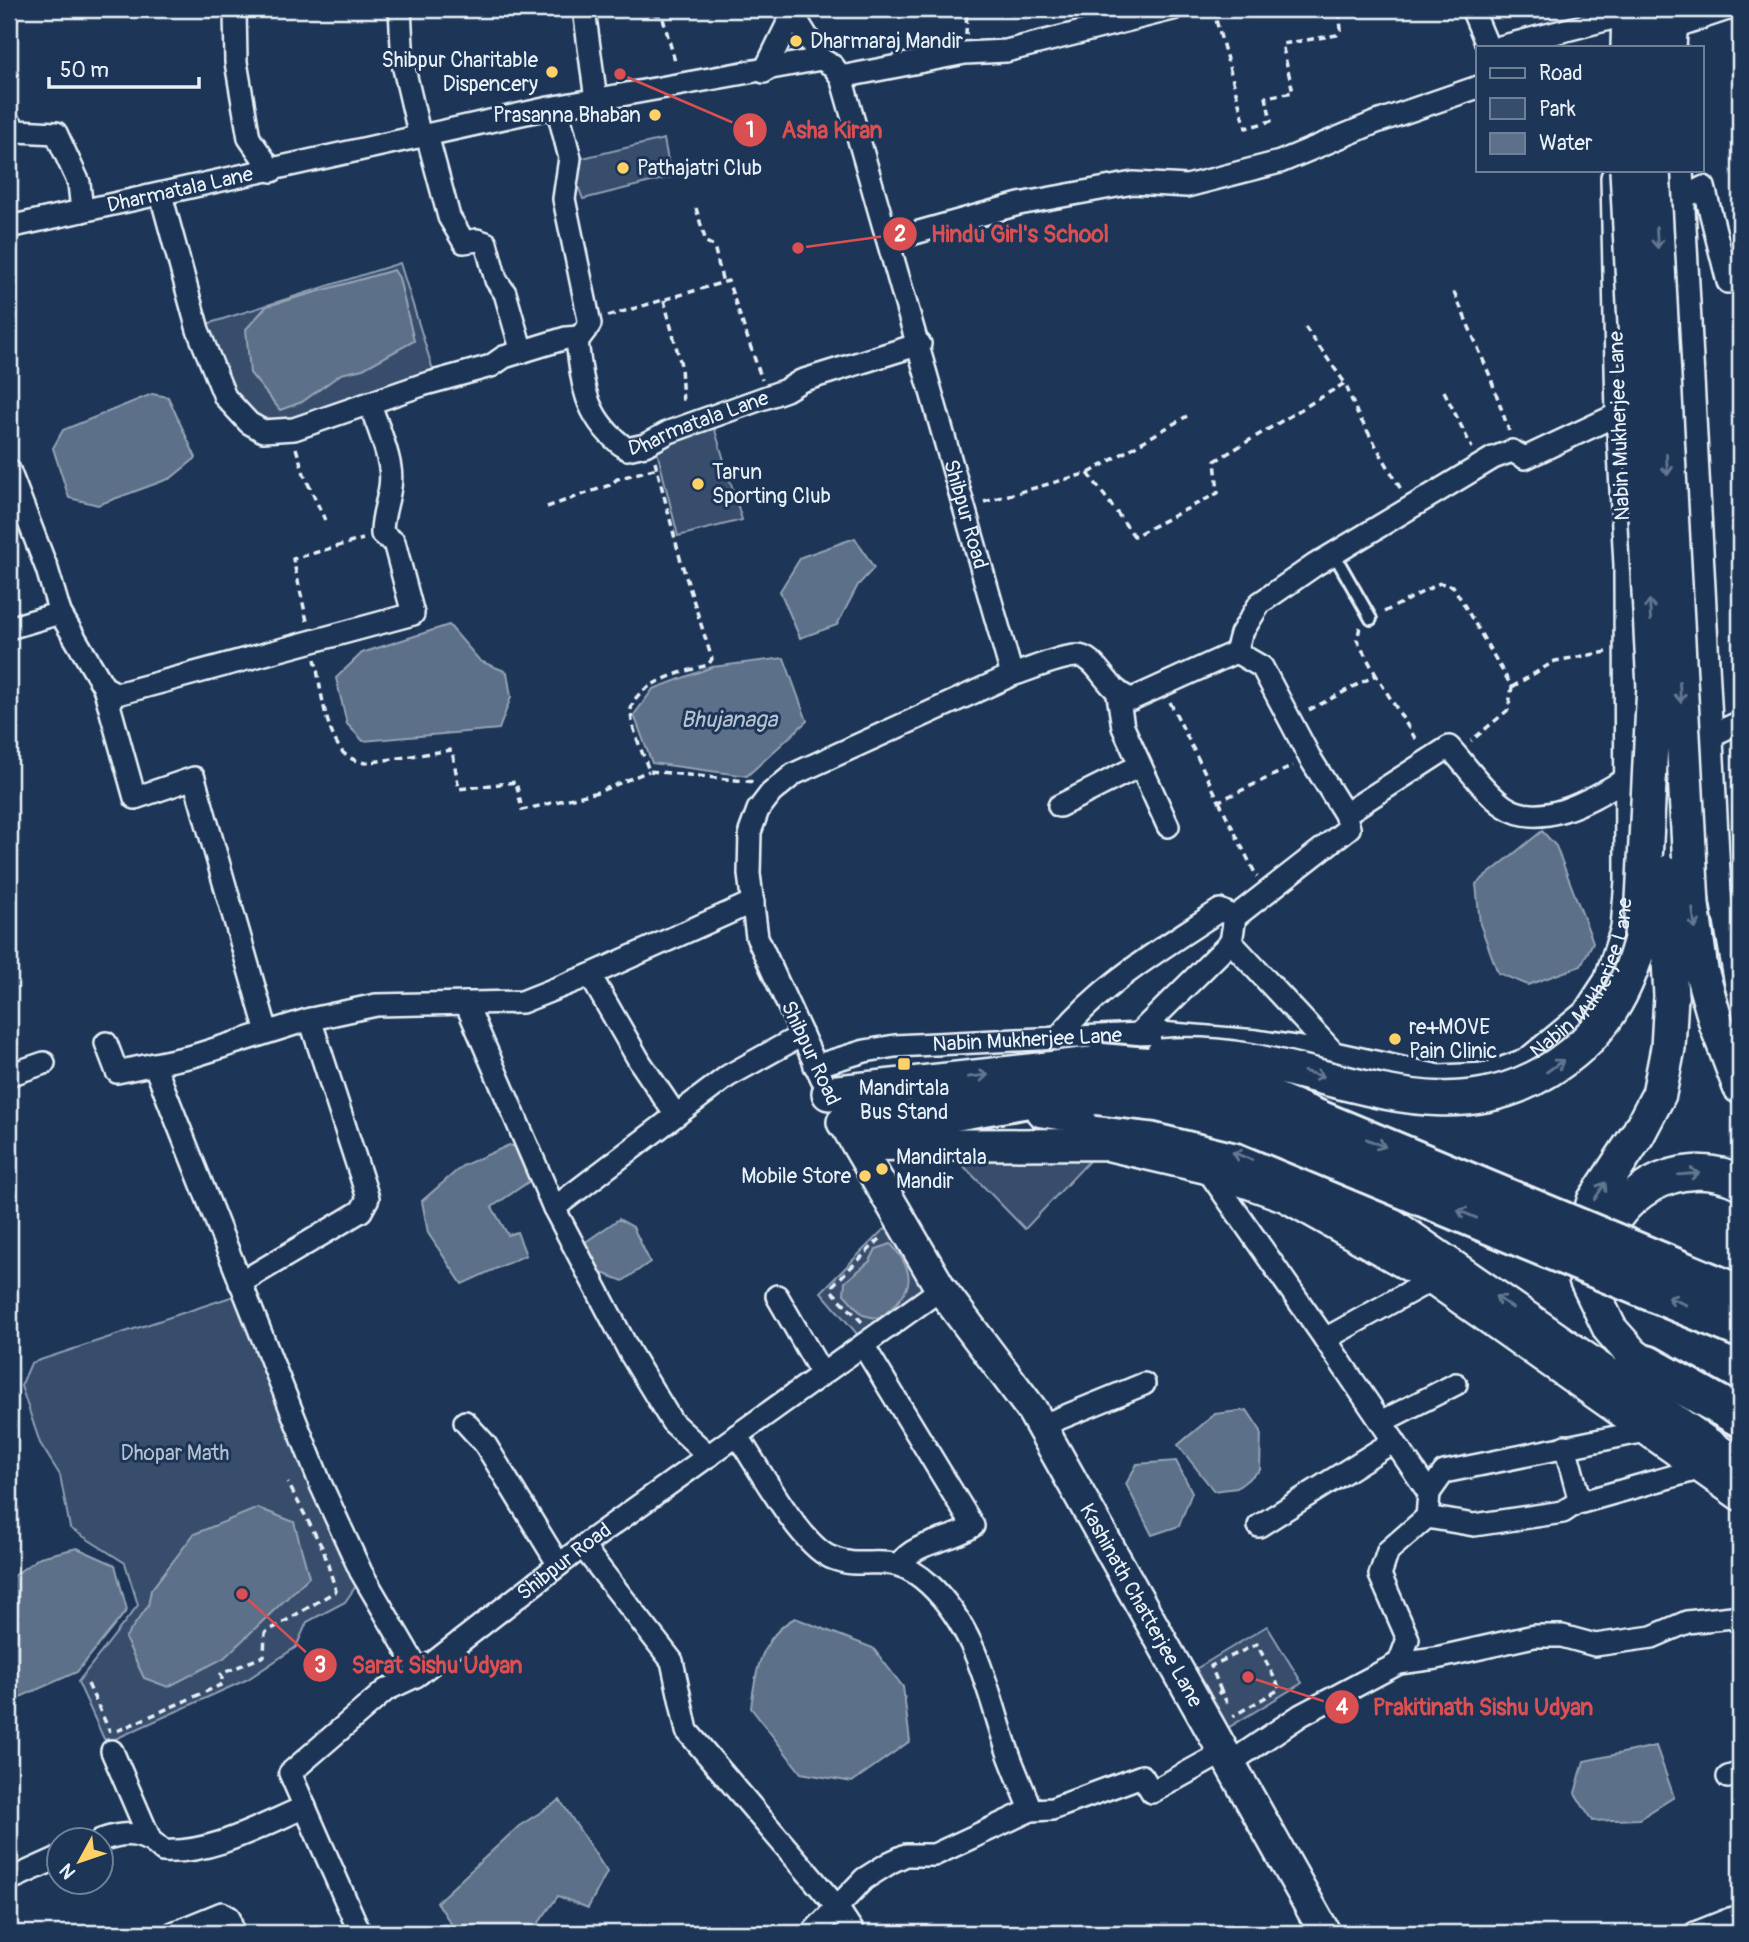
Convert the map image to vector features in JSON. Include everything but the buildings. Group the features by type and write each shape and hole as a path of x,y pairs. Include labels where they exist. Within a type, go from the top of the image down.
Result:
{"highway":[{"path":"920,1116 1034,1097 1096,1091 1169,1069 1227,1082 1740,1295"},
{"path":"1096,1091 1158,1102 1248,1124 1740,1328"},
{"path":"1647,1365 1740,1418"}],"main road":[{"path":"1619,12 1628,46"},
{"path":"1627,172 1671,996 1668,1048 1658,1094 1638,1134 1594,1200 1582,1242 1586,1279 1620,1343 1740,1431"},
{"path":"1653,172 1692,905 1701,970 1717,1026 1740,1087"},
{"path":"836,1107 1096,1091 1168,1056 1269,1063 1436,1101 1470,1100 1508,1091 1542,1075 1586,1042 1607,1019 1632,971 1643,917 1654,685"},
{"path":"1096,1091 1147,1125 1222,1148 1307,1182 1385,1222 1740,1468"},
{"path":"836,1107 920,1116"},
{"path":"1603,1313 1595,1280 1600,1246 1615,1215 1626,1202 1639,1191 1670,1177 1704,1173 1739,1182"}],"street":[{"path":"235,9 236,62 249,138 246,177"},
{"path":"400,9 403,64 449,217 464,242 477,240 486,243 522,352"},
{"path":"584,9 596,100"},
{"path":"791,11 821,59 833,66 841,77 965,53 1006,51 1174,9"},
{"path":"1472,9 1488,46"},
{"path":"1668,28 1728,9"},
{"path":"764,72 791,11"},
{"path":"1503,46 1619,12 1612,46"},
{"name":"Dharmatala Lane","path":"9,227 558,107 764,72 821,59"},
{"name":"Shibpur Road","path":"359,1933 290,1773 386,1689 420,1673 583,1547 941,1289 836,1107 802,1035 757,937 749,874 750,832 758,810 771,793 794,774 1012,675 920,344 841,77"},
{"path":"890,240 1019,204 1133,183 1187,186 1280,162 1374,123 1476,88"},
{"name":"Dharmatala Lane","path":"558,107 570,158 564,199 585,329 577,341 581,372 590,412 605,434 626,449 645,445 683,426 768,397 825,373 920,344"},
{"path":"9,123 17,131 56,133 79,183 82,211"},
{"path":"249,138 272,171"},
{"name":"Nabin Mukherjee Lane","path":"836,1107 865,1051 895,1046 1160,1033 1243,1040 1334,1053 1439,1076 1487,1074 1527,1059 1584,1012 1605,981 1622,928 1626,881 1625,565 1617,414 1611,172"},
{"path":"1682,172 1720,892 1740,1008"},
{"path":"1683,198 1704,187 1728,282"},
{"path":"161,195 198,330 225,397 249,423 263,431 289,429 370,404 422,384 491,366 585,329"},
{"path":"1236,652 1241,634 1260,603 1334,554 1480,466 1512,451 1525,458 1617,414 1693,385"},
{"path":"104,687 117,694 413,614 394,542 382,534 382,516 391,469 370,404"},
{"path":"9,470 47,569 60,613 104,687 135,798 194,778 267,1032"},
{"path":"9,628 60,613"},
{"path":"1118,695 1132,699 1236,652"},
{"path":"1136,1036 1231,942 1236,917 1349,828 1345,814 1310,758 1262,667 1236,652"},
{"path":"1012,675 1077,655 1091,660 1118,695 1123,727 1168,826"},
{"path":"1345,814 1449,747 1504,806 1522,814 1552,814 1740,722"},
{"path":"1059,806 1139,766"},
{"path":"106,1043 117,1072 193,1056 310,1019 376,1005 522,1002 590,975 753,902"},
{"path":"1057,1039 1077,1012 1158,950 1220,910 1236,917"},
{"path":"1231,942 1334,1053"},
{"path":"590,975 640,1062 675,1114"},
{"path":"466,1003 554,1208 630,1353 672,1422 709,1455"},
{"path":"240,1283 361,1211 368,1198 310,1019"},
{"path":"554,1208 728,1076 802,1035"},
{"path":"9,1075 44,1063"},
{"path":"154,1064 326,1496 361,1572 420,1673"},
{"path":"836,1107 1103,1144 1206,1168 1285,1196 1433,1279 1740,1495"},
{"path":"1206,1168 1383,1421 1429,1493"},
{"path":"1325,1339 1433,1279"},
{"name":"Kashinath Chatterjee Lane","path":"941,1289 1041,1426 1210,1699 1227,1758 1325,1933"},
{"path":"777,1296 822,1374"},
{"path":"869,1341 973,1526 960,1536 930,1542 908,1553 899,1564"},
{"path":"1041,1426 1144,1384"},
{"path":"1383,1421 1455,1384"},
{"path":"465,1422 485,1444 559,1565"},
{"path":"1399,1663 1408,1639 1380,1575 1388,1551 1427,1517 1429,1493 1444,1472 1650,1430"},
{"path":"737,1435 807,1541 827,1556 839,1560 907,1566 930,1586 959,1620 990,1688 1009,1754 1031,1810"},
{"path":"1259,1526 1394,1441"},
{"path":"1566,1446 1580,1502"},
{"path":"1427,1517 1474,1525 1563,1513 1580,1502 1702,1468"},
{"path":"583,1547 672,1661 687,1731 836,1906 854,1933"},
{"path":"812,1933 864,1879 906,1854 934,1855 1031,1810 1052,1809 1142,1776 1152,1793 1227,1758 1399,1663 1436,1658 1534,1636 1562,1636 1595,1645 1652,1637 1687,1622 1732,1617 1740,1623"},
{"path":"112,1751 149,1837 163,1851 185,1852 226,1840 305,1807"},
{"path":"116,1836 131,1833 149,1837"},
{"path":"9,1880 46,1863"},
{"path":"173,1933 222,1913 229,1917 233,1933"},
{"path":"1695,1933 1740,1915"}],"lane":[{"path":"1334,554 1371,619"}],"path":[{"path":"646,9 647,14 662,15 681,85"},
{"path":"1213,9 1246,128 1271,121 1266,97 1293,92 1282,44 1338,35 1341,29 1339,9"},
{"path":"696,208 706,242 715,246 723,283"},
{"path":"585,329 664,300 728,281 768,397"},
{"path":"1454,292 1490,376 1517,453"},
{"path":"664,300 681,365 683,426"},
{"path":"1306,327 1345,383 1357,413 1412,508"},
{"path":"1088,473 1133,536 1218,493 1215,461 1345,383"},
{"path":"1444,391 1480,466"},
{"path":"965,507 1088,473 1187,416"},
{"path":"289,429 305,477 325,520"},
{"path":"645,445 652,450 683,569 712,659 708,665 653,684 632,704 631,713 649,771"},
{"path":"547,507 610,485 617,479 657,468"},
{"path":"382,534 293,559 326,711 342,751 353,760 365,763 452,750 459,789 516,782 522,810 598,793 649,771 748,780 760,783 771,793"},
{"path":"1429,760 1376,675 1357,640 1357,629 1440,583 1452,586 1512,687 1507,710 1469,743 1460,759"},
{"path":"1512,687 1555,661 1625,649"},
{"path":"1290,720 1376,675"},
{"path":"1162,685 1266,894"},
{"path":"1219,801 1310,758"},
{"path":"869,1341 832,1291 833,1285 884,1235 899,1233 906,1241 911,1237"},
{"path":"88,1684 112,1733 223,1684 221,1674 264,1656 265,1633 337,1591 323,1549 288,1483"},
{"path":"1257,1644 1280,1689 1233,1717 1210,1699 1211,1666 1257,1644"}],"green space":[{"name":"Pathajatri Club","path":"664,139 671,177 583,199 576,181 578,159"},
{"path":"400,263 433,370 288,422 263,424 230,391 204,325"},
{"name":"Tarun Sporting Club","path":"709,423 714,427 742,520 678,536 656,447"},
{"path":"950,1152 1091,1159 1025,1229"},
{"path":"899,1228 922,1274 922,1299 863,1341 821,1292 883,1230"},
{"name":"Dhopar Math","path":"234,1296 243,1309 356,1586 345,1602 307,1622 296,1647 248,1679 113,1740 104,1739 78,1682 138,1605 125,1563 70,1528 60,1475 40,1443 21,1386 31,1363"},
{"path":"1267,1626 1302,1683 1226,1729 1194,1670"}],"water":[{"path":"394,270 399,278 414,341 363,369 341,374 302,402 280,410 250,373 246,329 267,306"},
{"path":"152,394 168,397 196,458 171,478 98,505 69,498 53,448 63,430"},
{"path":"855,538 874,568 858,585 837,625 800,638 780,591 801,557"},
{"path":"449,625 480,661 507,672 511,697 499,729 363,741 347,724 336,678 362,653"},
{"name":"Bhujanaga","path":"784,658 807,721 747,776 652,763 634,715 653,689 712,667"},
{"path":"1542,831 1556,846 1593,942 1581,966 1528,985 1498,973 1480,924 1476,884"},
{"path":"509,1145 523,1149 531,1180 492,1207 508,1235 517,1232 526,1255 462,1284 428,1233 422,1201 462,1166"},
{"path":"619,1219 633,1227 650,1262 623,1281 599,1272 584,1243"},
{"path":"891,1244 906,1266 908,1284 898,1301 879,1319 863,1315 844,1294 845,1282 870,1261 876,1249"},
{"path":"1247,1410 1261,1431 1260,1470 1237,1488 1214,1491 1178,1445 1215,1414"},
{"path":"1176,1461 1192,1492 1179,1526 1152,1535 1126,1484 1137,1464"},
{"path":"258,1508 294,1522 309,1577 224,1658 168,1687 144,1678 125,1638 148,1606 151,1590 194,1534"},
{"path":"77,1548 115,1565 127,1610 77,1672 9,1702 9,1579 40,1557"},
{"path":"795,1618 873,1648 903,1687 910,1741 852,1782 801,1773 751,1708 758,1669 767,1645 774,1635"},
{"path":"1656,1746 1674,1797 1639,1819 1592,1821 1575,1793 1584,1761"},
{"path":"560,1800 607,1872 588,1908 558,1896 535,1928 527,1933 457,1933 437,1902 519,1826"}],"place":[{"name":"Dharmaraj Mandir","path":"796,41"},
{"name":"Shibpur Charitable Dispencery","path":"552,72"},
{"name":"Asha Kiran","path":"620,74"},
{"name":"Prasanna Bhaban","path":"655,115"},
{"name":"Pathajatri Club","path":"623,168"},
{"name":"Hindu Girl's School","path":"798,248"},
{"name":"Tarun Sporting Club","path":"698,484"},
{"name":"re+MOVE Pain Clinic","path":"1395,1039"},
{"name":"Mandirtala Bus Stand","path":"904,1064"},
{"name":"Mandirtala Mandir","path":"882,1169"},
{"name":"Mobile Store","path":"865,1176"},
{"name":"Sarat Sishu Udyan","path":"242,1594"},
{"name":"Prakitinath Sishu Udyan","path":"1248,1677"}]}
